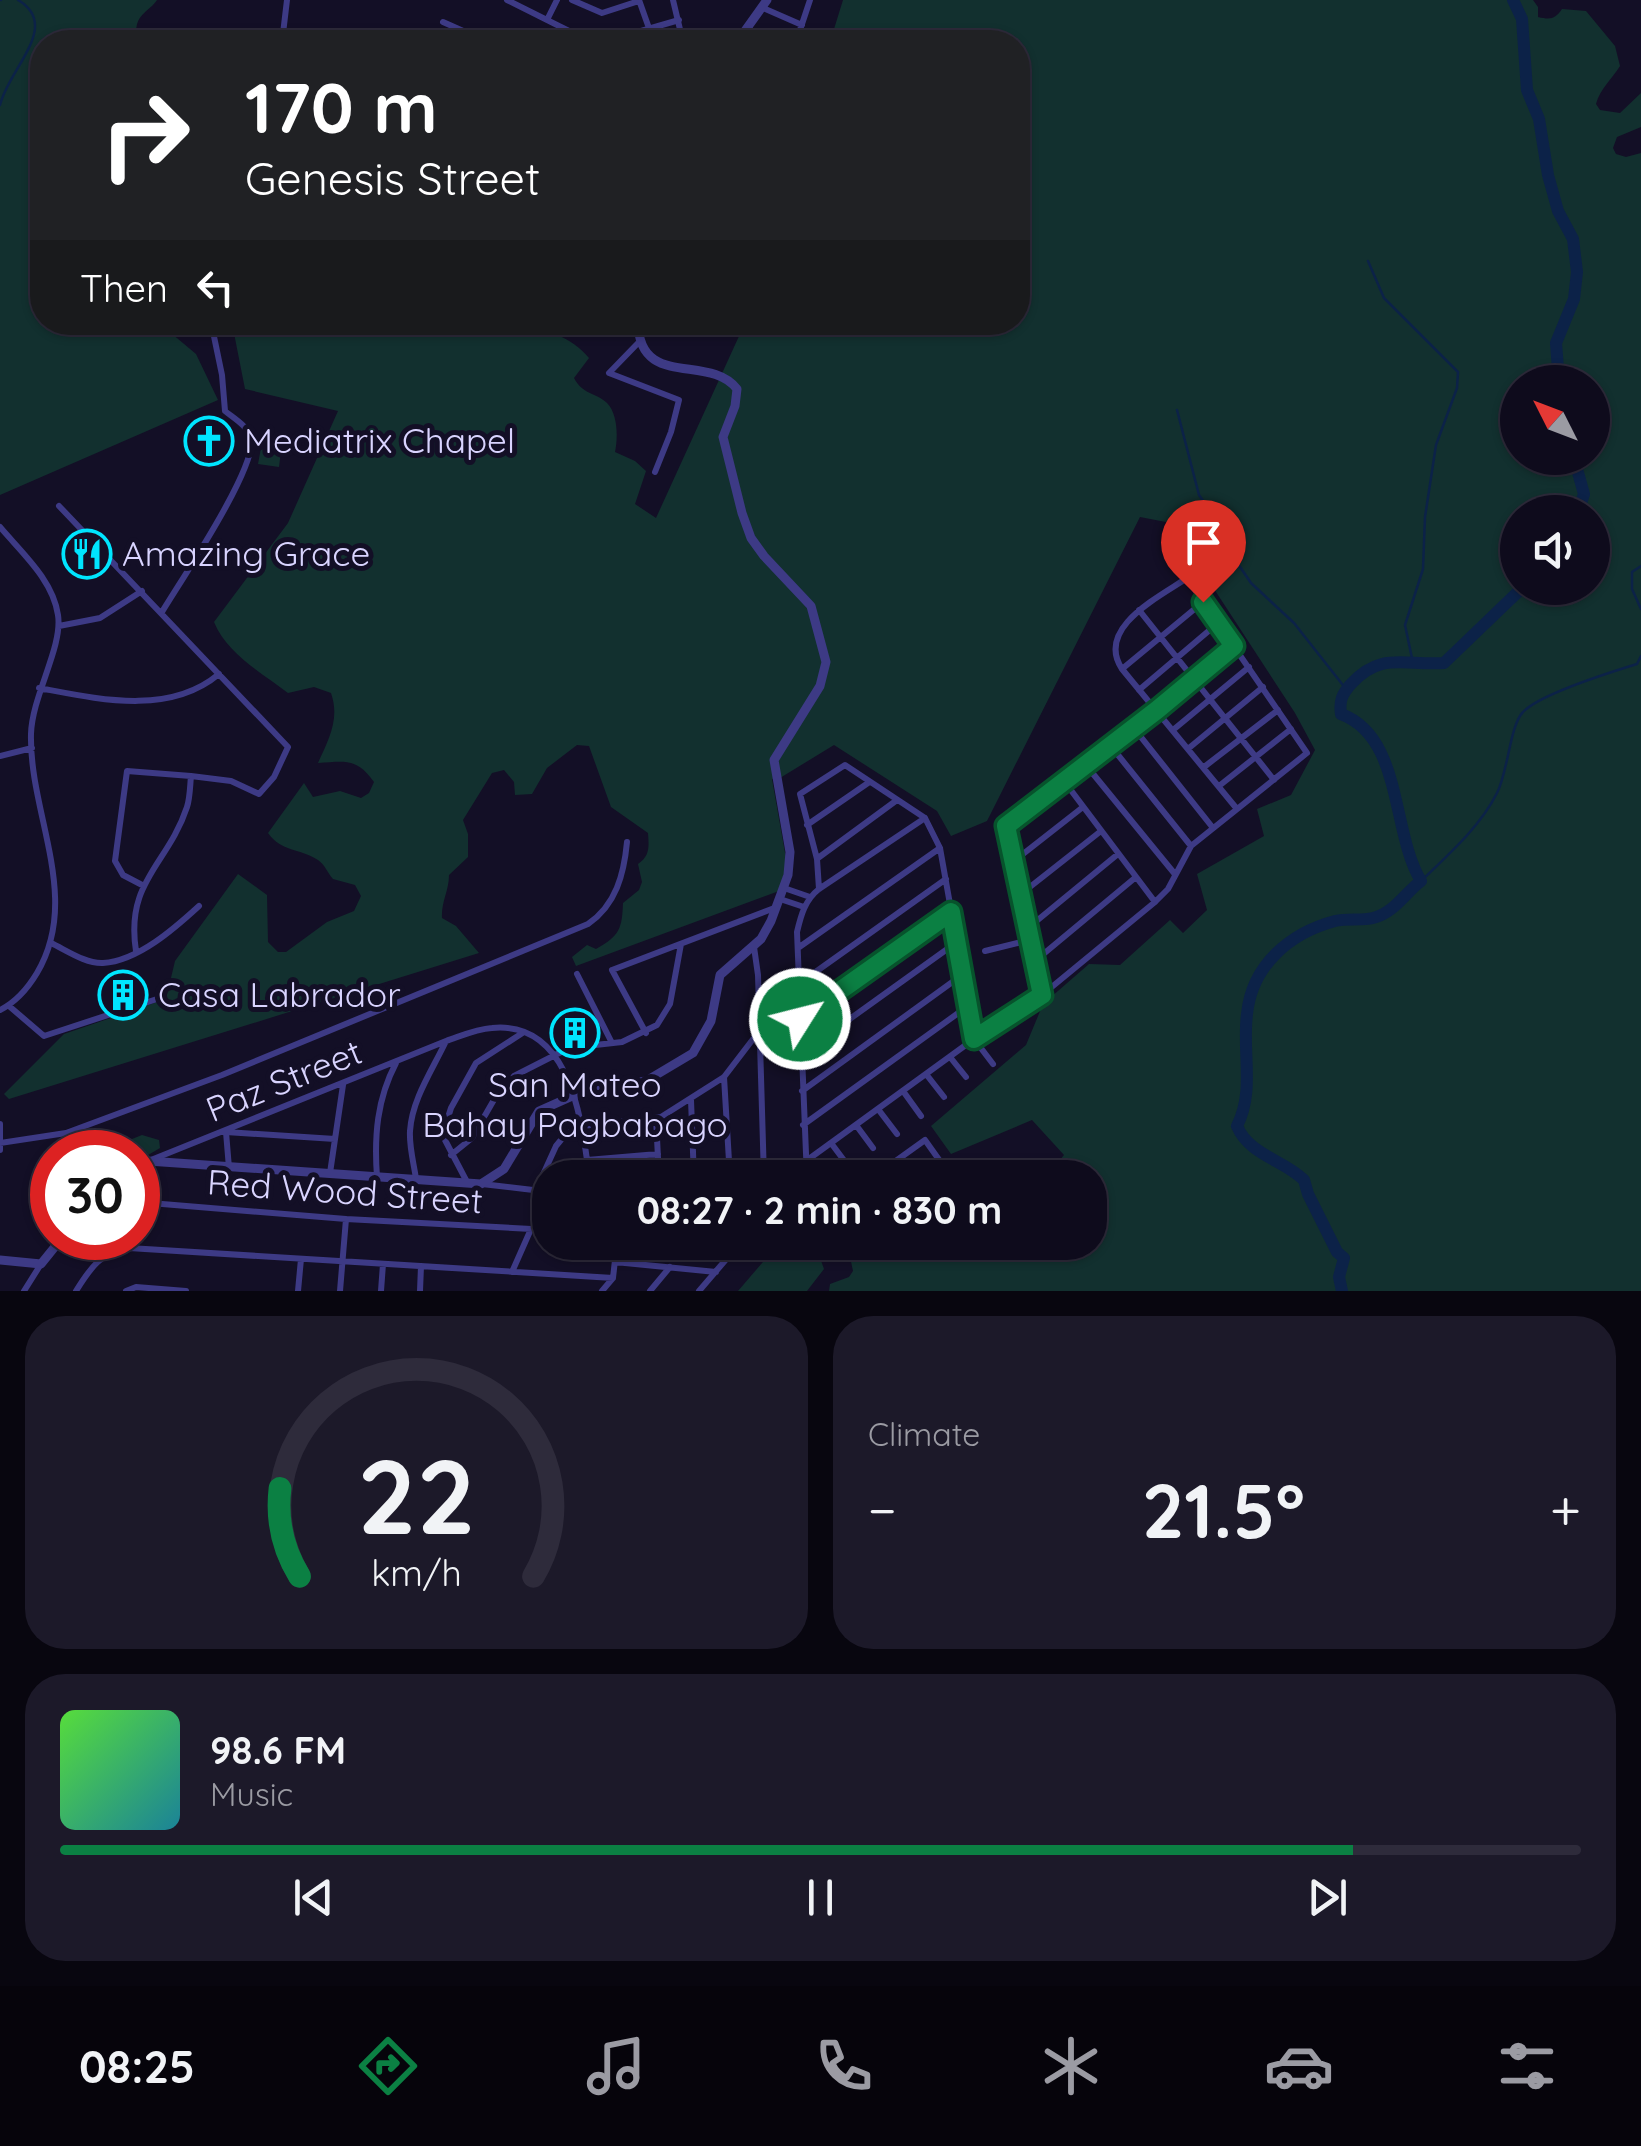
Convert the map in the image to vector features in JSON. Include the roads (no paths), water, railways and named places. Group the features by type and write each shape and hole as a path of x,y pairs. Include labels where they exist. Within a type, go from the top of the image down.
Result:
{"street":[{"path":"283,30 287,0"},
{"path":"507,0 523,4 572,30"},
{"path":"547,20 557,0"},
{"path":"572,0 602,14 639,0 650,30"},
{"path":"673,0 681,30"},
{"path":"800,30 810,0"},
{"path":"749,28 765,4 802,25"},
{"path":"653,30 679,20"},
{"path":"443,22 461,30"},
{"path":"162,612 248,462 252,448 248,432 225,412 213,335"},
{"path":"481,1184 508,1163 536,1115 574,1094 646,1082 689,1058 711,1021 720,975 754,947 779,903 791,859 774,760 820,686 826,662 824,650 806,598 764,556 751,538 742,513 723,437 738,400 737,389 720,376 654,360 639,335"},
{"path":"640,341 609,373 679,400 655,472"},
{"path":"59,506 288,747 274,776 259,794 231,781 127,771 115,862 122,874 144,886"},
{"path":"0,527 48,586 59,626 34,708 32,748 57,893 51,943 31,982 0,1010"},
{"path":"807,1160 974,1039 1042,995 1168,889 1192,846 1307,753 1187,578 1140,610 1115,642 1114,652 1122,669 1237,809"},
{"path":"59,626 100,618 142,591"},
{"path":"1122,669 1203,602"},
{"path":"1140,610 1274,780"},
{"path":"1139,690 1218,623"},
{"path":"1042,995 1006,826 1234,646"},
{"path":"1174,730 1249,667"},
{"path":"40,688 109,700 153,700 197,689 219,674"},
{"path":"1189,748 1263,688"},
{"path":"1204,767 1278,709"},
{"path":"1133,727 1213,828"},
{"path":"1219,786 1292,729"},
{"path":"1110,745 1192,846"},
{"path":"0,756 32,748"},
{"path":"1086,764 1174,873"},
{"path":"819,889 817,859 800,794 845,765 924,818 940,848 974,1039 992,1064"},
{"path":"136,951 133,917 144,886 186,811 191,776"},
{"path":"1064,781 1154,902"},
{"path":"806,825 868,783"},
{"path":"817,859 897,800"},
{"path":"1014,861 1083,807"},
{"path":"806,1160 797,932 804,907 819,889 924,818"},
{"path":"1021,894 1100,830"},
{"path":"0,1124 0,1145 66,1133 222,1074 588,924 602,912 619,884 627,842"},
{"path":"798,948 940,848"},
{"path":"1028,928 1118,854"},
{"path":"1035,961 1136,877"},
{"path":"799,984 946,880"},
{"path":"784,888 810,897"},
{"path":"646,1033 612,970 779,903 804,907"},
{"path":"51,943 99,962 136,951 178,926 199,906"},
{"path":"800,1019 951,912"},
{"path":"985,950 1030,940"},
{"path":"802,1054 957,942"},
{"path":"451,1155 472,1138 504,1085 576,1046 612,1044 646,1033 667,1014 681,944"},
{"path":"754,947 764,1160"},
{"path":"577,974 612,1044"},
{"path":"802,1091 962,975"},
{"path":"8,1006 44,1036 157,999"},
{"path":"803,1125 968,1006"},
{"name":"Paz Street","path":"160,1157 446,1041 487,1028 524,1032"},
{"path":"550,1160 556,1146 582,1126 656,1118 691,1100 724,1077 760,1030"},
{"path":"468,1184 445,1140 446,1122 470,1070 492,1050 524,1032 554,1055 574,1094 586,1160 658,1154"},
{"path":"416,1180 411,1122 446,1041"},
{"path":"950,1057 966,1078"},
{"path":"377,1178 375,1138 379,1108 397,1062"},
{"path":"926,1074 944,1097"},
{"path":"724,1077 729,1160"},
{"path":"330,1174 343,1085"},
{"path":"902,1091 921,1116"},
{"path":"691,1100 693,1160"},
{"path":"878,1109 897,1134"},
{"path":"656,1118 658,1160"},
{"path":"856,1125 874,1148"},
{"path":"230,1168 226,1132 335,1139"},
{"path":"897,1160 925,1140 939,1160"},
{"path":"831,1144 844,1160"},
{"path":"160,1165 532,1190"},
{"name":"Red Wood Street","path":"160,1204 531,1229"},
{"path":"340,1291 346,1219"},
{"path":"512,1272 531,1229"},
{"path":"76,1291 95,1263 121,1248 613,1278"},
{"path":"24,1291 44,1260"},
{"path":"298,1291 301,1260"},
{"path":"699,1291 726,1260"},
{"path":"9,1261 41,1264"},
{"path":"602,1291 613,1278 615,1262 716,1272"},
{"path":"381,1291 383,1264"},
{"path":"420,1291 422,1266"},
{"path":"650,1291 670,1266"},
{"path":"126,1291 136,1287 186,1291"}],"waterway":[{"path":"18,0 30,10 34,30"},
{"path":"1513,0 1522,19 1527,90 1539,119 1548,175 1558,211 1573,239 1577,272 1574,299 1556,343 1558,365"},
{"path":"0,105 30,44"},
{"path":"1368,261 1384,298 1458,372 1457,388 1436,445 1425,517 1423,569 1405,625 1413,663"},
{"path":"1177,410 1199,495 1228,536 1236,561 1251,583 1294,623 1346,689"},
{"path":"1579,475 1584,495"},
{"path":"1641,566 1632,572 1632,589 1641,609"},
{"path":"1342,1291 1339,1277 1344,1258 1337,1252 1304,1180 1258,1151 1237,1126 1245,1099 1250,996 1265,966 1289,943 1335,921 1380,915 1421,881 1411,861 1386,764 1361,726 1341,714 1345,691 1362,674 1383,664 1444,663 1504,605"},
{"path":"1421,881 1463,840 1490,805 1501,784 1515,727 1523,712 1560,691 1637,664 1641,656"}],"place":[{"name":"Mediatrix Chapel","path":"209,441"},
{"name":"Amazing Grace","path":"87,554"},
{"name":"Casa Labrador","path":"123,995"},
{"name":"San Mateo Bahay Pagbabago","path":"575,1033"}]}
